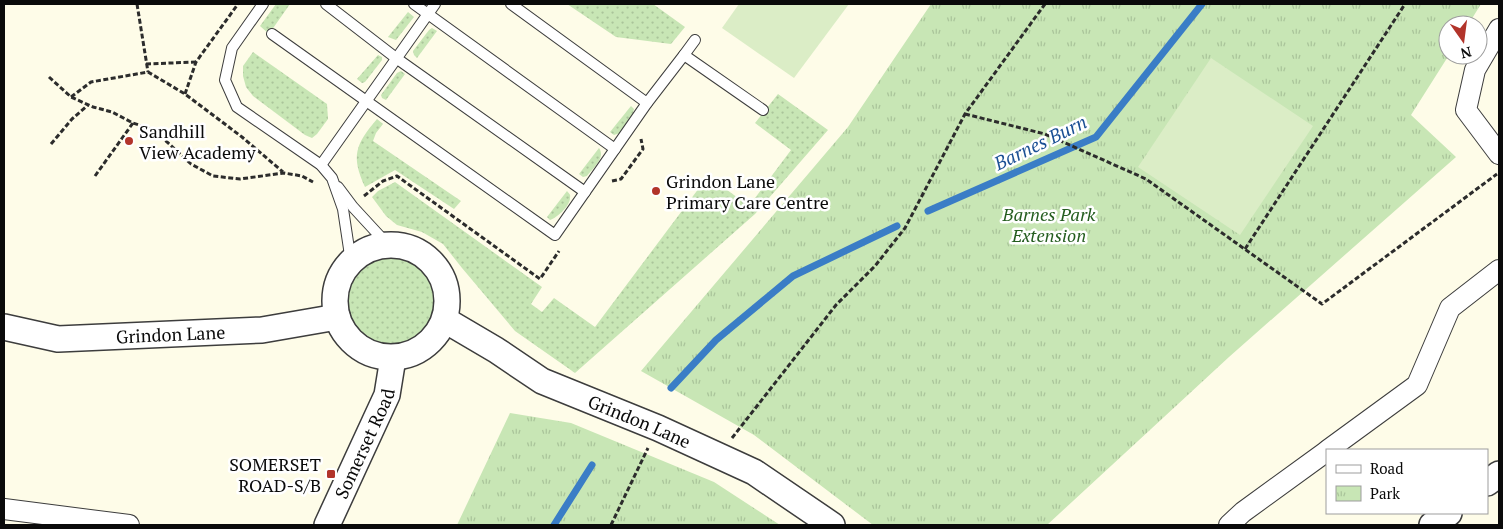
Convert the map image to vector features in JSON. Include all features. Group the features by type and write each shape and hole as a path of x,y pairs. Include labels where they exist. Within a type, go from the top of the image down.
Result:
{"street":[{"path":"1499,29 1475,70 1466,110 1499,154"},
{"path":"388,245 412,248 432,262 445,282 448,302 445,320 433,339 420,350 393,358 366,352 346,335 337,317 335,295 340,278 351,262 367,250 388,245"},
{"path":"1330,449 1418,385 1450,308 1499,270"},
{"name":"Grindon Lane","path":"4,328 58,340 262,330 337,317"},
{"name":"Grindon Lane","path":"445,320 496,350 542,381 658,428 754,472 832,525"},
{"name":"Somerset Road","path":"328,525 387,395 393,358"},
{"path":"1229,525 1243,512 1326,452"},
{"path":"1488,483 1499,474"},
{"path":"4,510 129,525"},
{"path":"1432,525 1448,514"}],"lane":[{"path":"263,4 232,48 224,80 237,107 321,165 353,207 388,245"},
{"path":"326,4 396,58 585,192"},
{"path":"414,4 615,149"},
{"path":"321,165 434,4"},
{"path":"511,4 647,103"},
{"path":"272,34 555,235 647,103 695,40"},
{"path":"684,55 763,110"},
{"path":"332,178 343,209 351,262"}],"path":[{"path":"137,4 148,72"},
{"path":"185,94 196,62 238,4"},
{"path":"718,456 836,305 875,266 905,228 965,114 1045,4"},
{"path":"1245,249 1404,4"},
{"path":"146,64 196,62"},
{"path":"71,96 91,82 148,72 185,94 242,137 284,173"},
{"path":"49,77 71,96 88,105 112,112 133,123 154,130 190,164 213,176 240,179 284,173 302,176 316,184"},
{"path":"51,144 72,119 88,105"},
{"path":"965,114 1045,134 1146,179 1322,304 1499,173"},
{"path":"95,176 133,123"},
{"path":"610,525 658,428"}],"green space":[{"path":"276,4 290,4 269,34 260,26"},
{"path":"567,4 653,4 685,27 671,44 616,37"},
{"path":"739,4 849,4 794,78 722,28"},
{"name":"Barnes Park Extension","path":"931,4 1481,4 1474,15 1438,15 1438,65 1443,65 1411,115 1456,157 1229,357 1047,525 873,525 754,435 641,371 848,127"},
{"path":"408,12 414,17 396,40 388,37"},
{"path":"432,28 437,31 417,58 413,51"},
{"path":"253,52 327,104 328,119 312,138 305,135 253,96 246,87 243,66"},
{"path":"378,55 382,57 382,60 365,82 362,83 357,79"},
{"path":"1211,58 1313,126 1240,235 1138,167"},
{"path":"401,71 405,74 386,100 382,98 381,95 397,73"},
{"path":"778,94 828,130 755,214 575,373 515,331 443,244 422,232 397,225 386,216 372,197 378,191 395,182 542,287 531,304 542,312 554,298 595,327 708,176 749,206 791,150 755,123"},
{"path":"631,106 634,109 633,113 620,133 614,135 610,132"},
{"path":"377,119 383,124 373,141 461,201 454,209 395,170 365,187 358,167 358,151 364,136"},
{"path":"599,148 601,155 598,163 587,176 583,177 579,174"},
{"path":"567,191 570,196 568,205 550,220 547,217"},
{"path":"388,245 418,252 429,259 443,279 447,303 441,327 434,338 425,346 415,351 393,358 346,335 337,317 335,295 340,278 367,250"},
{"path":"510,413 571,423 714,482 780,525 457,525"}],"waterway":[{"name":"Barnes Burn","path":"928,211 1096,137 1202,4"},
{"name":"Barnes Burn","path":"671,388 716,340 793,276 897,226"},
{"name":"Barnes Burn","path":"554,525 592,465"}],"place":[{"name":"Sandhill View Academy","path":"129,141"},
{"name":"Grindon Lane Primary Care Centre","path":"656,191"},
{"name":"SOMERSET ROAD-S/B","path":"331,474"}]}
